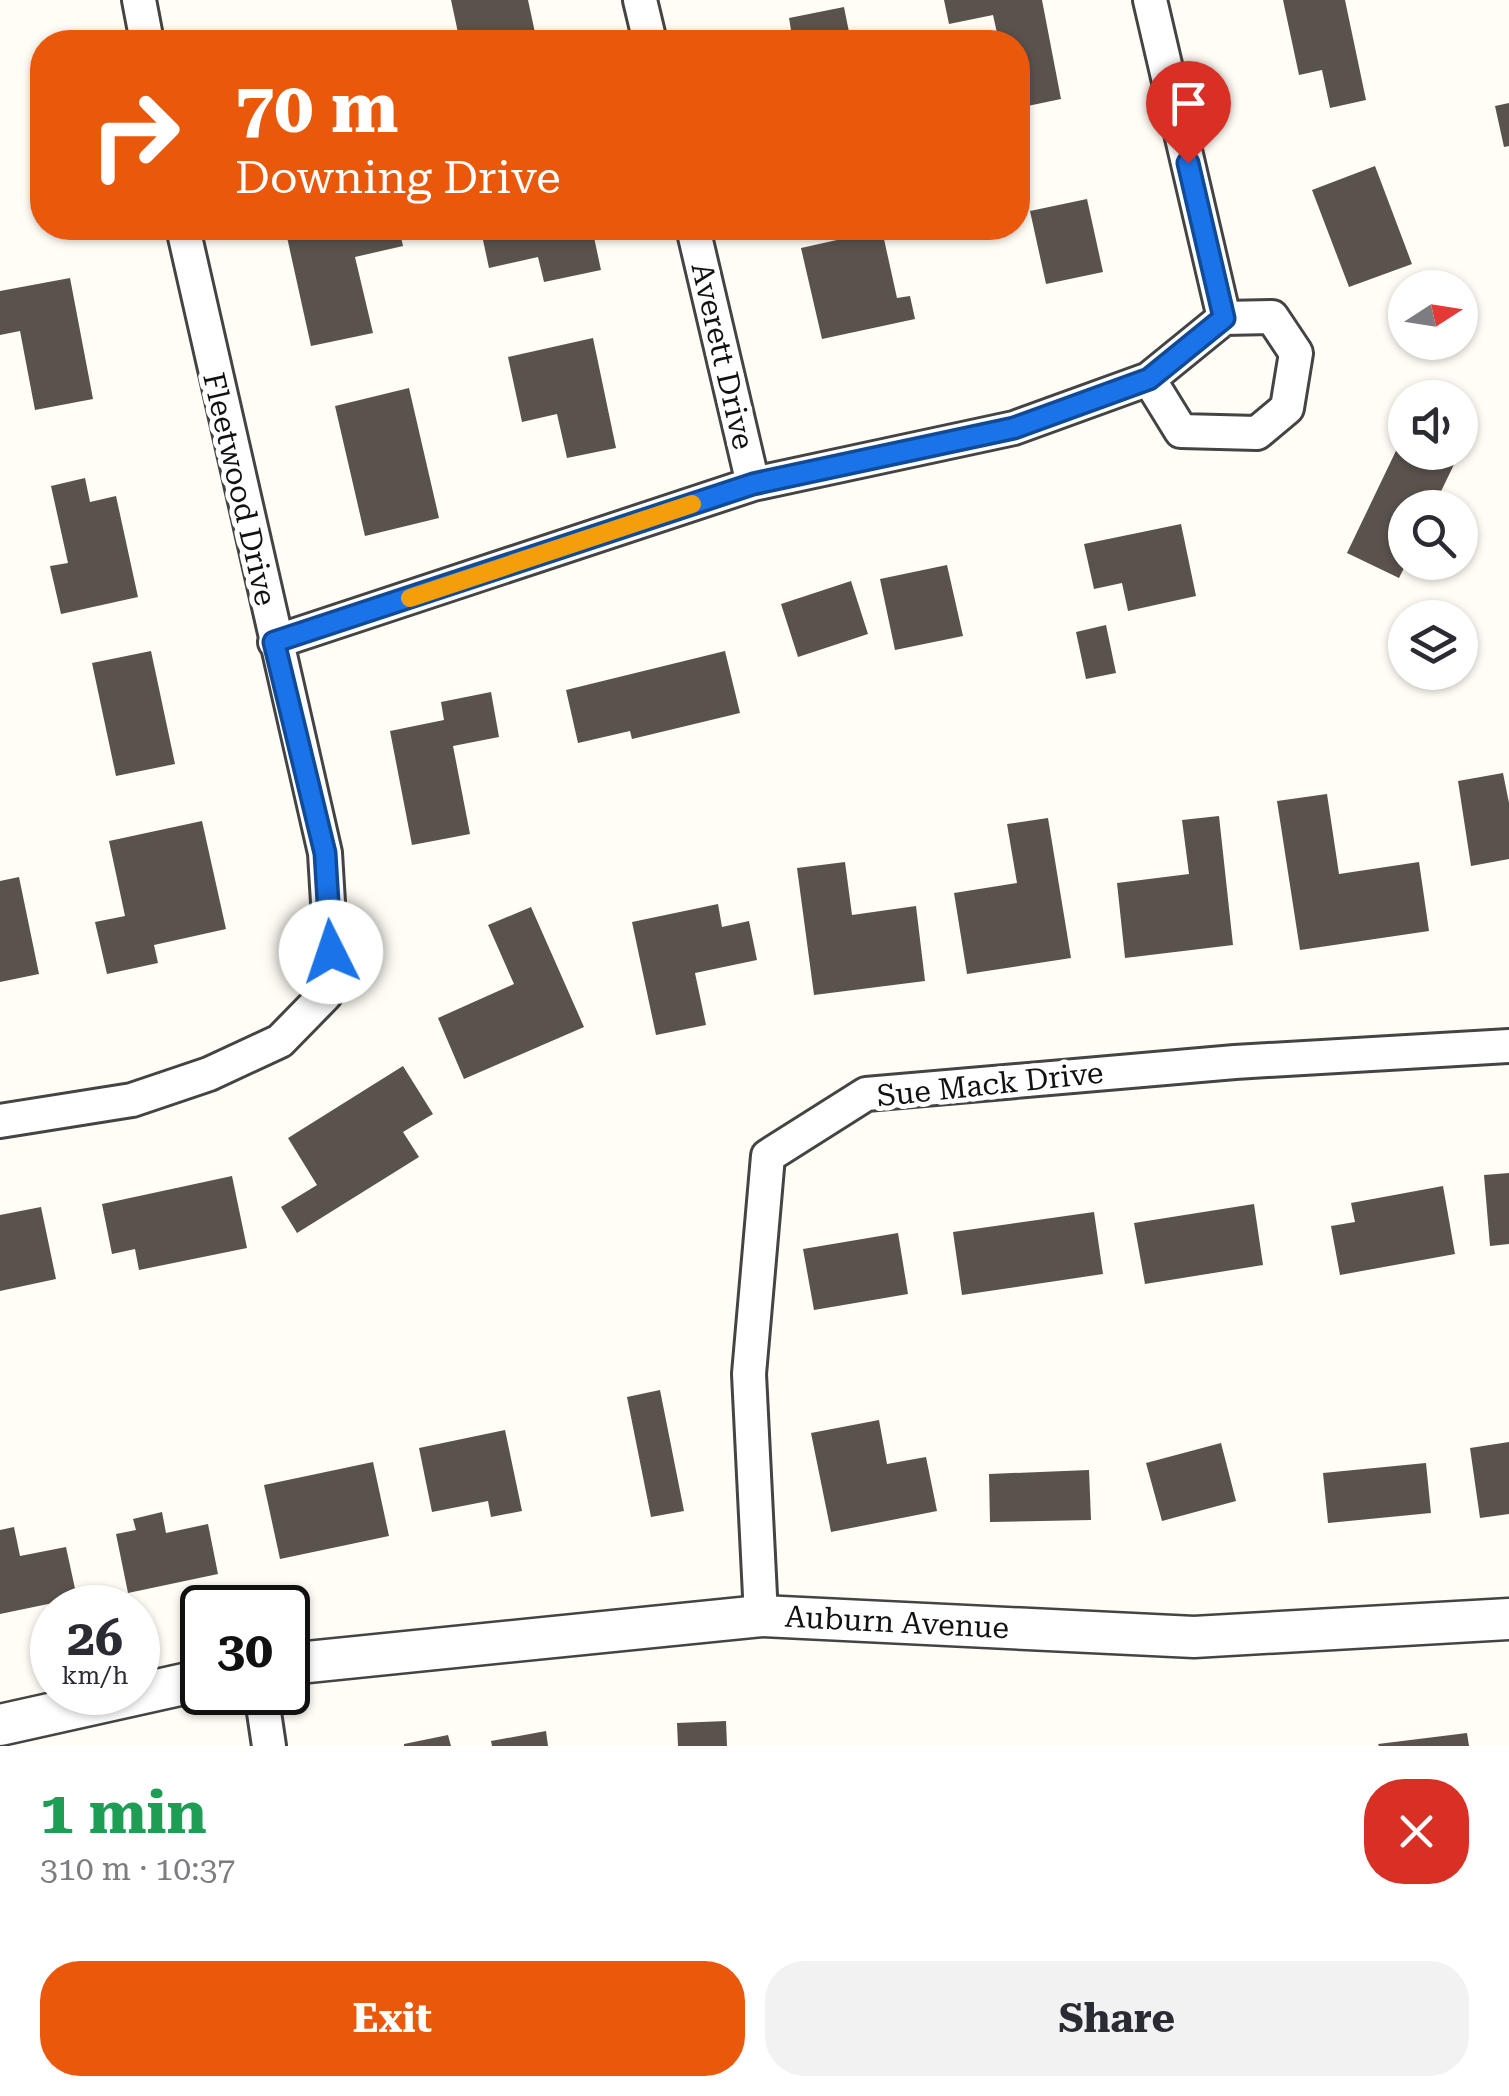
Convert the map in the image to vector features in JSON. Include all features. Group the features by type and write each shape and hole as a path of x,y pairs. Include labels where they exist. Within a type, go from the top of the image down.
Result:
{"street":[{"path":"139,0 145,30"},
{"path":"640,0 647,30"},
{"path":"1150,0 1224,318"},
{"name":"Fleetwood Drive","path":"0,1121 132,1100 209,1074 280,1042 325,995 331,952 325,853 186,240"},
{"name":"Averett Drive","path":"696,240 753,484"},
{"path":"274,642 753,484 1014,428 1149,379 1224,318 1272,317 1296,352 1287,408 1257,433 1181,430 1149,379"},
{"name":"Sue Mack Drive","path":"761,1616 748,1374 768,1156 866,1094 1236,1062 1509,1046"},
{"name":"Auburn Avenue","path":"310,1662 761,1616 1194,1637 1509,1620"},
{"path":"0,1725 180,1685"},
{"path":"264,1715 269,1746"}],"building":[{"path":"451,0 528,0 534,30 457,30"},
{"path":"944,0 1042,0 1061,99 1030,105 1030,30 996,30 993,15 949,24"},
{"path":"1283,0 1345,0 1366,100 1330,108 1322,70 1299,75"},
{"path":"844,7 849,30 791,30 789,18"},
{"path":"1509,103 1509,146 1504,147 1495,106"},
{"path":"1375,166 1412,264 1349,287 1312,190"},
{"path":"1087,199 1103,272 1046,284 1030,211"},
{"path":"288,240 402,240 403,246 355,257 373,333 311,346"},
{"path":"483,240 595,240 601,270 544,282 538,257 489,268"},
{"path":"837,240 884,240 897,298 910,296 915,319 822,339 801,248"},
{"path":"70,278 93,399 35,410 20,331 0,335 0,291"},
{"path":"593,338 616,448 567,458 557,414 522,422 508,357"},
{"path":"409,388 439,518 365,536 335,406"},
{"path":"1388,467 1451,470 1442,490 1388,490 1388,573 1347,553"},
{"path":"85,478 90,502 116,496 138,597 61,614 50,566 68,563 51,486"},
{"path":"1181,524 1196,596 1128,611 1122,583 1094,589 1084,544"},
{"path":"947,565 963,636 895,650 880,579"},
{"path":"851,581 868,634 798,657 781,604"},
{"path":"1106,625 1116,673 1086,679 1076,632"},
{"path":"151,651 175,764 116,776 92,663"},
{"path":"725,651 740,713 632,739 630,731 578,743 566,690"},
{"path":"491,692 499,737 453,746 470,834 412,845 390,731 444,720 441,702"},
{"path":"1503,773 1509,803 1509,859 1471,866 1458,781"},
{"path":"1327,794 1339,874 1419,862 1429,931 1300,950 1277,801"},
{"path":"1219,816 1233,945 1125,958 1117,883 1189,874 1182,820"},
{"path":"1048,818 1071,958 967,974 954,893 1017,883 1007,824"},
{"path":"202,821 226,929 154,945 158,963 107,974 95,922 125,916 109,841"},
{"path":"845,862 852,915 916,906 925,981 814,995 797,868"},
{"path":"19,877 39,974 0,982 0,881"},
{"path":"718,904 722,927 749,921 757,960 695,973 706,1025 656,1035 632,922"},
{"path":"531,907 584,1027 464,1079 438,1018 514,984 488,925"},
{"path":"403,1066 433,1114 403,1132 419,1157 297,1233 281,1207 317,1185 288,1138"},
{"path":"1509,1173 1509,1244 1490,1246 1484,1175"},
{"path":"232,1176 247,1248 139,1270 135,1249 112,1254 102,1204"},
{"path":"1443,1186 1455,1254 1340,1275 1331,1226 1355,1222 1351,1203"},
{"path":"1254,1204 1263,1265 1145,1284 1134,1223"},
{"path":"41,1207 56,1279 0,1291 0,1215"},
{"path":"1094,1212 1103,1274 962,1295 953,1232"},
{"path":"898,1233 908,1294 814,1310 803,1249"},
{"path":"660,1390 684,1511 651,1517 627,1397"},
{"path":"879,1420 887,1464 926,1457 937,1511 831,1532 811,1433"},
{"path":"505,1430 522,1511 491,1517 488,1501 432,1512 419,1448"},
{"path":"1509,1442 1509,1514 1480,1518 1470,1448"},
{"path":"1221,1443 1236,1501 1162,1521 1146,1463"},
{"path":"373,1462 389,1536 280,1559 264,1485"},
{"path":"1426,1463 1431,1513 1328,1523 1323,1473"},
{"path":"1089,1470 1091,1520 990,1522 989,1474"},
{"path":"162,1512 166,1533 208,1524 218,1574 160,1586 126,1585 116,1534 136,1530 133,1519"},
{"path":"14,1527 20,1556 66,1547 74,1585 30,1585 30,1608 0,1614 0,1530"},
{"path":"726,1721 727,1746 678,1746 677,1723"},
{"path":"546,1731 548,1746 492,1746 491,1741"},
{"path":"1467,1733 1469,1746 1378,1744"},
{"path":"448,1735 451,1746 404,1746 404,1744"}],"slow traffic":[{"path":"410,598 692,504"}],"route":[{"path":"331,952 325,853 274,642 753,484 1014,428 1149,379 1224,318 1188,163"}]}
